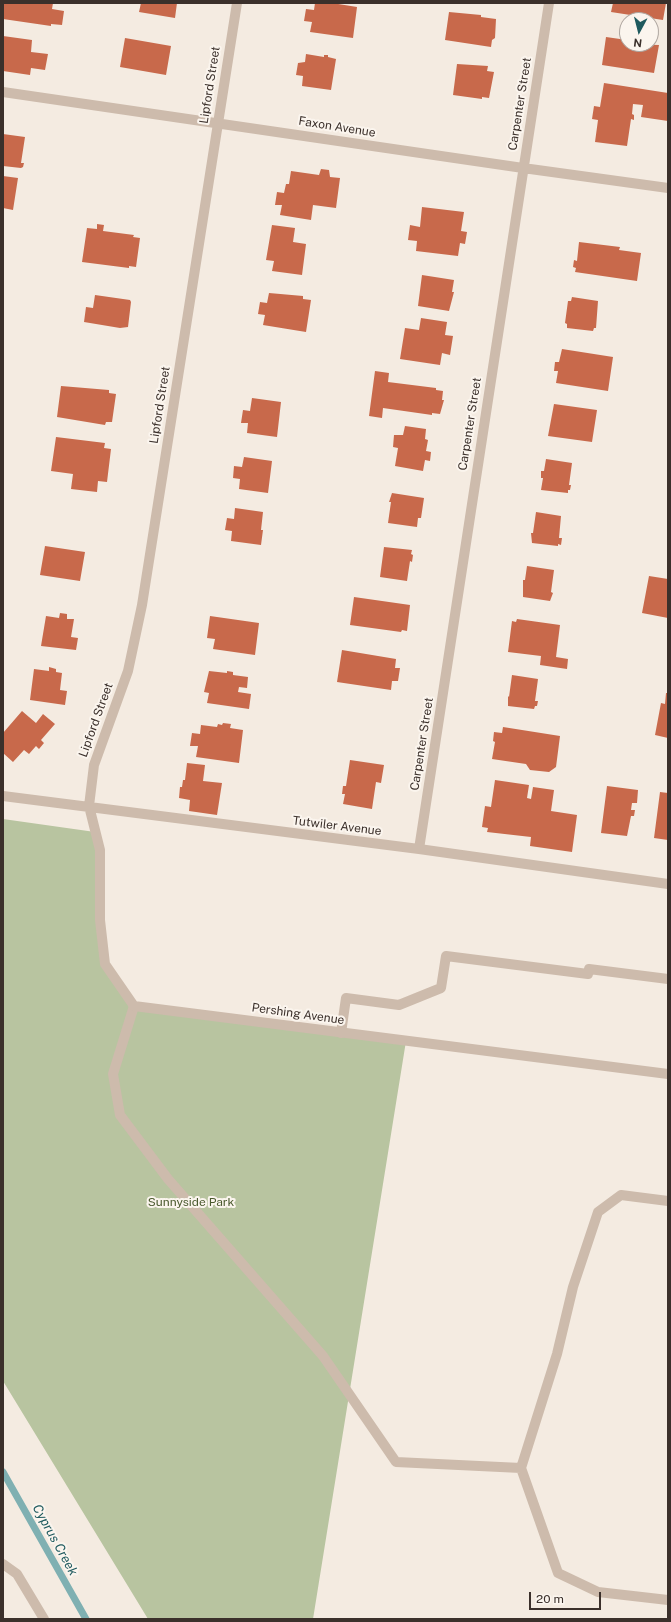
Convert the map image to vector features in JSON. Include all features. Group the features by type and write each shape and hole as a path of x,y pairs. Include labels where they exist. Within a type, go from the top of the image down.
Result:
{"street":[{"name":"Lipford Street","path":"88,806 94,765 128,671 142,605 237,3"},
{"name":"Carpenter Street","path":"419,849 523,168 550,3"},
{"name":"Faxon Avenue","path":"3,92 668,188"},
{"name":"Tutwiler Avenue","path":"3,796 419,849 668,884"},
{"path":"88,806 100,850 100,920 105,964 134,1006 113,1074 120,1115 168,1179 323,1356 396,1462 521,1468"},
{"path":"341,1033 346,998 399,1005 440,988 446,956 588,974 589,969 668,979"},
{"name":"Pershing Avenue","path":"134,1006 668,1074"},
{"path":"668,1201 621,1195 598,1212 573,1287 557,1354 521,1468 558,1573 598,1592 668,1600"},
{"path":"3,1564 17,1574 44,1619"}],"green space":[{"name":"Sunnyside Park","path":"3,819 95,832 105,964 134,1006 406,1041 313,1619 148,1619 3,1381"}],"building":[{"path":"3,3 53,3 52,9 64,11 62,25 51,24 51,26 3,19"},
{"path":"141,3 177,3 175,18 139,12"},
{"path":"315,3 332,3 357,7 353,38 310,32 312,22 304,21 306,9 314,10"},
{"path":"613,3 666,3 663,20 659,19 659,12 619,12 619,13 611,12"},
{"path":"449,12 481,15 481,17 496,19 495,38 492,40 491,47 445,40"},
{"path":"3,36 32,40 31,52 48,54 45,70 31,68 30,75 3,71"},
{"path":"606,37 619,39 619,52 658,52 654,73 602,65"},
{"path":"125,38 171,46 166,75 120,67"},
{"path":"306,54 324,57 324,55 328,55 328,57 336,59 331,90 302,86 303,76 296,75 298,63 305,62"},
{"path":"457,64 488,66 487,71 494,72 489,98 482,97 482,99 453,95"},
{"path":"604,83 668,93 668,121 641,117 643,105 633,104 632,114 634,115 634,120 631,119 627,146 595,142 598,120 592,119 594,106 600,107"},
{"path":"3,134 25,137 21,163 24,163 23,167 3,166"},
{"path":"321,169 329,170 330,177 340,178 336,208 313,205 311,220 280,215 282,205 275,205 277,192 284,193 286,184 289,184 291,171 319,175"},
{"path":"3,176 18,178 13,210 3,208"},
{"path":"422,207 464,212 461,231 467,232 465,244 460,243 458,256 416,251 417,241 408,240 410,225 420,227"},
{"path":"97,224 104,225 103,231 134,235 133,237 140,238 136,267 129,266 129,268 82,262 87,228 97,229"},
{"path":"272,225 295,228 293,242 306,244 302,275 272,271 274,261 266,260"},
{"path":"579,242 620,247 619,250 641,253 637,281 575,272 576,268 573,267 574,260 577,261"},
{"path":"422,275 454,280 452,292 454,292 449,311 418,306"},
{"path":"269,293 303,296 303,299 311,300 306,332 263,325 265,315 258,314 260,302 267,303"},
{"path":"95,295 130,300 128,327 120,328 84,322 86,307 93,308"},
{"path":"572,297 598,301 596,328 594,328 593,331 567,328 567,324 565,323 568,301 571,301"},
{"path":"421,318 447,322 445,335 453,336 450,355 442,353 440,365 400,359 405,328 419,330"},
{"path":"562,349 613,357 608,391 556,383 558,371 554,371 555,362 559,362"},
{"path":"375,371 389,373 388,382 436,388 436,390 443,391 442,400 444,400 440,414 432,413 432,415 383,408 382,418 369,416"},
{"path":"61,386 109,390 109,393 116,394 112,422 106,422 105,425 57,417"},
{"path":"252,398 281,402 277,437 247,433 248,423 241,423 243,410 250,411"},
{"path":"554,404 597,410 592,442 548,436"},
{"path":"405,426 426,429 425,439 428,440 426,451 431,452 430,461 425,460 423,471 395,466 398,448 393,447 394,435 403,435"},
{"path":"56,437 105,443 104,448 111,449 107,482 98,481 97,492 71,489 73,474 51,471"},
{"path":"244,457 272,461 268,493 239,489 240,479 233,478 234,466 242,467"},
{"path":"546,459 572,463 569,485 571,485 568,493 541,490 543,478 541,478 541,471 544,471"},
{"path":"392,493 424,498 421,518 418,518 417,527 388,523 391,502 389,502"},
{"path":"235,508 263,512 261,545 231,541 232,531 225,530 227,518 234,519"},
{"path":"536,512 561,516 559,538 562,538 561,545 558,544 558,546 532,543 531,533 533,533"},
{"path":"45,546 85,552 80,581 40,575"},
{"path":"384,547 412,550 412,562 410,561 407,581 380,577"},
{"path":"527,566 554,570 551,592 553,593 550,601 523,597 523,580 525,580"},
{"path":"649,576 668,579 668,618 642,613"},
{"path":"354,597 410,605 407,631 402,630 401,632 350,625"},
{"path":"60,613 67,614 67,619 74,619 71,637 78,638 76,650 41,646 46,616 59,618"},
{"path":"210,616 259,623 255,655 213,649 215,639 207,638"},
{"path":"517,619 560,625 556,657 568,659 567,669 540,665 541,656 508,652 512,621 516,622"},
{"path":"342,650 396,659 395,668 400,668 398,681 392,681 391,690 337,682"},
{"path":"49,667 56,669 56,672 62,673 60,690 67,691 65,705 30,700 34,669 49,671"},
{"path":"209,671 227,673 227,671 233,672 233,675 248,677 247,688 239,687 238,692 251,694 249,709 207,703 209,693 204,692"},
{"path":"512,675 538,679 535,701 538,701 537,706 535,706 534,709 508,706 508,696 509,697"},
{"path":"666,693 668,693 668,738 655,735 661,703 665,704"},
{"path":"22,711 36,723 43,714 55,724 41,740 44,743 39,749 36,746 29,754 24,750 13,762 3,753 3,733"},
{"path":"223,723 231,724 230,728 243,730 239,763 196,757 198,746 190,746 192,733 200,734 201,725 217,727 218,724 222,725"},
{"path":"503,727 560,736 556,767 549,772 530,770 526,764 492,759 495,742 493,741 494,732 502,733"},
{"path":"350,760 384,765 381,783 376,782 372,809 343,804 345,794 342,794 343,786 346,786"},
{"path":"187,763 205,765 203,781 222,783 217,815 189,811 190,800 179,798 180,787 182,787 183,780 185,780"},
{"path":"495,780 529,785 527,798 531,799 533,787 554,790 551,811 577,815 572,852 530,846 531,837 487,832 488,828 482,827 485,806 491,807"},
{"path":"607,786 638,790 637,803 632,803 631,810 635,810 634,816 631,816 627,836 601,833"},
{"path":"660,792 668,793 668,840 654,838"}],"waterway":[{"name":"Cyprus Creek","path":"3,1472 86,1619"}]}
